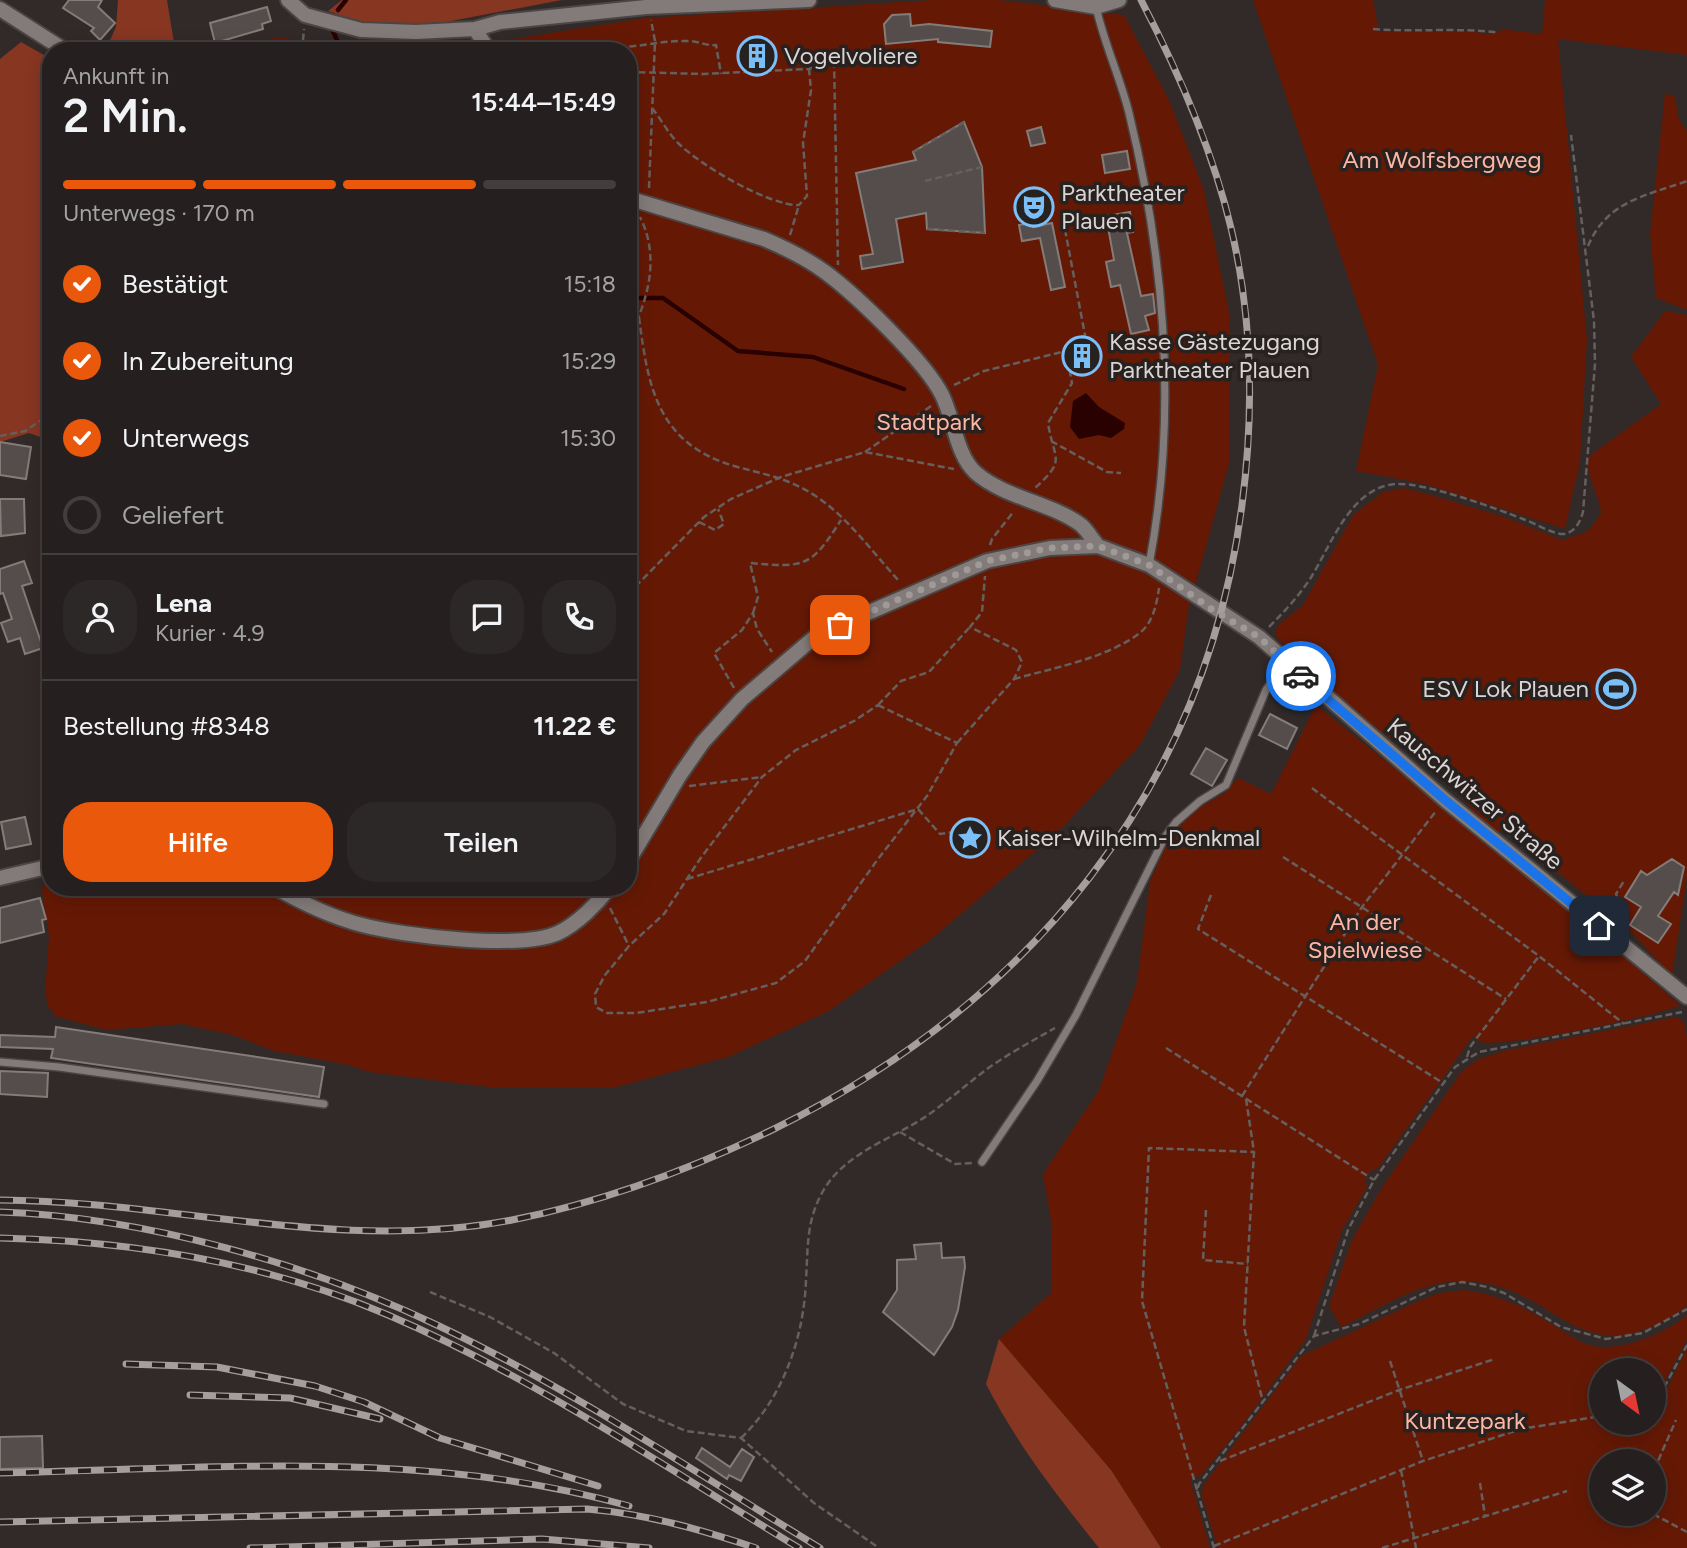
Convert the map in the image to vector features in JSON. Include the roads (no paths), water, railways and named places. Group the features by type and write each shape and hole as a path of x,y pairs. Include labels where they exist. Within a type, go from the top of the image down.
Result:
{"street":[{"path":"289,0 305,15 361,30 475,29 500,22 646,7 809,0"},
{"path":"1055,0 1096,6 1119,0"},
{"path":"0,9 52,42"},
{"path":"475,29 483,42"},
{"path":"637,204 785,247 834,278 907,350 941,394 962,453 975,472 1080,525 1098,546"},
{"path":"637,847 703,742 742,699 782,662 817,635 987,561 1050,548 1098,546"},
{"name":"Kauschwitzer Straße","path":"1098,546 1149,565 1259,637 1445,800 1687,997"},
{"path":"0,878 42,868"},
{"path":"290,896 310,907 362,925 408,934 502,942 557,933 601,896"}],"lane":[{"path":"1096,6 1128,112 1158,261 1167,355 1156,526 1149,565"},
{"path":"982,1162 1037,1081 1076,1015 1166,837 1192,808 1226,785 1266,690 1285,662"},
{"path":"0,1062 60,1067 324,1104"}],"waterway":[{"path":"338,10 346,0"},
{"path":"331,27 338,42"},
{"path":"637,298 663,298 738,351 813,357 904,389"}],"railway":[{"path":"0,1200 64,1202 256,1223 384,1231 448,1229 546,1213 646,1183 711,1158 774,1129 866,1078 950,1019 1024,952 1090,877 1145,795 1189,706 1222,609 1242,505 1250,401 1244,297 1238,263 1223,198 1204,140 1181,83 1141,0"},
{"path":"0,1212 111,1223 168,1234 281,1264 389,1304 439,1326 537,1377 820,1548"},
{"path":"0,1238 99,1244 198,1258 295,1281 342,1297 442,1339 495,1366 648,1455 799,1548"},
{"path":"126,1364 217,1367 315,1386 364,1402 440,1438 598,1486"},
{"path":"190,1395 290,1398 380,1419"},
{"path":"0,1473 237,1466 395,1469 474,1476 552,1488 629,1506"},
{"path":"0,1522 587,1509 673,1523 756,1548"},
{"path":"250,1548 542,1539 649,1548"}],"place":[{"name":"Vogelvoliere","path":"757,56"},
{"name":"Parktheater Plauen","path":"1034,207"},
{"name":"Kasse Gästezugang Parktheater Plauen","path":"1082,356"},
{"name":"ESV Lok Plauen","path":"1616,689"},
{"name":"Kaiser-Wilhelm-Denkmal","path":"970,838"}],"park label":[{"name":"Am Wolfsbergweg","path":"1442,160"},
{"name":"Stadtpark","path":"929,422"},
{"name":"An der Spielwiese","path":"1365,936"},
{"name":"Kuntzepark","path":"1465,1421"}]}
